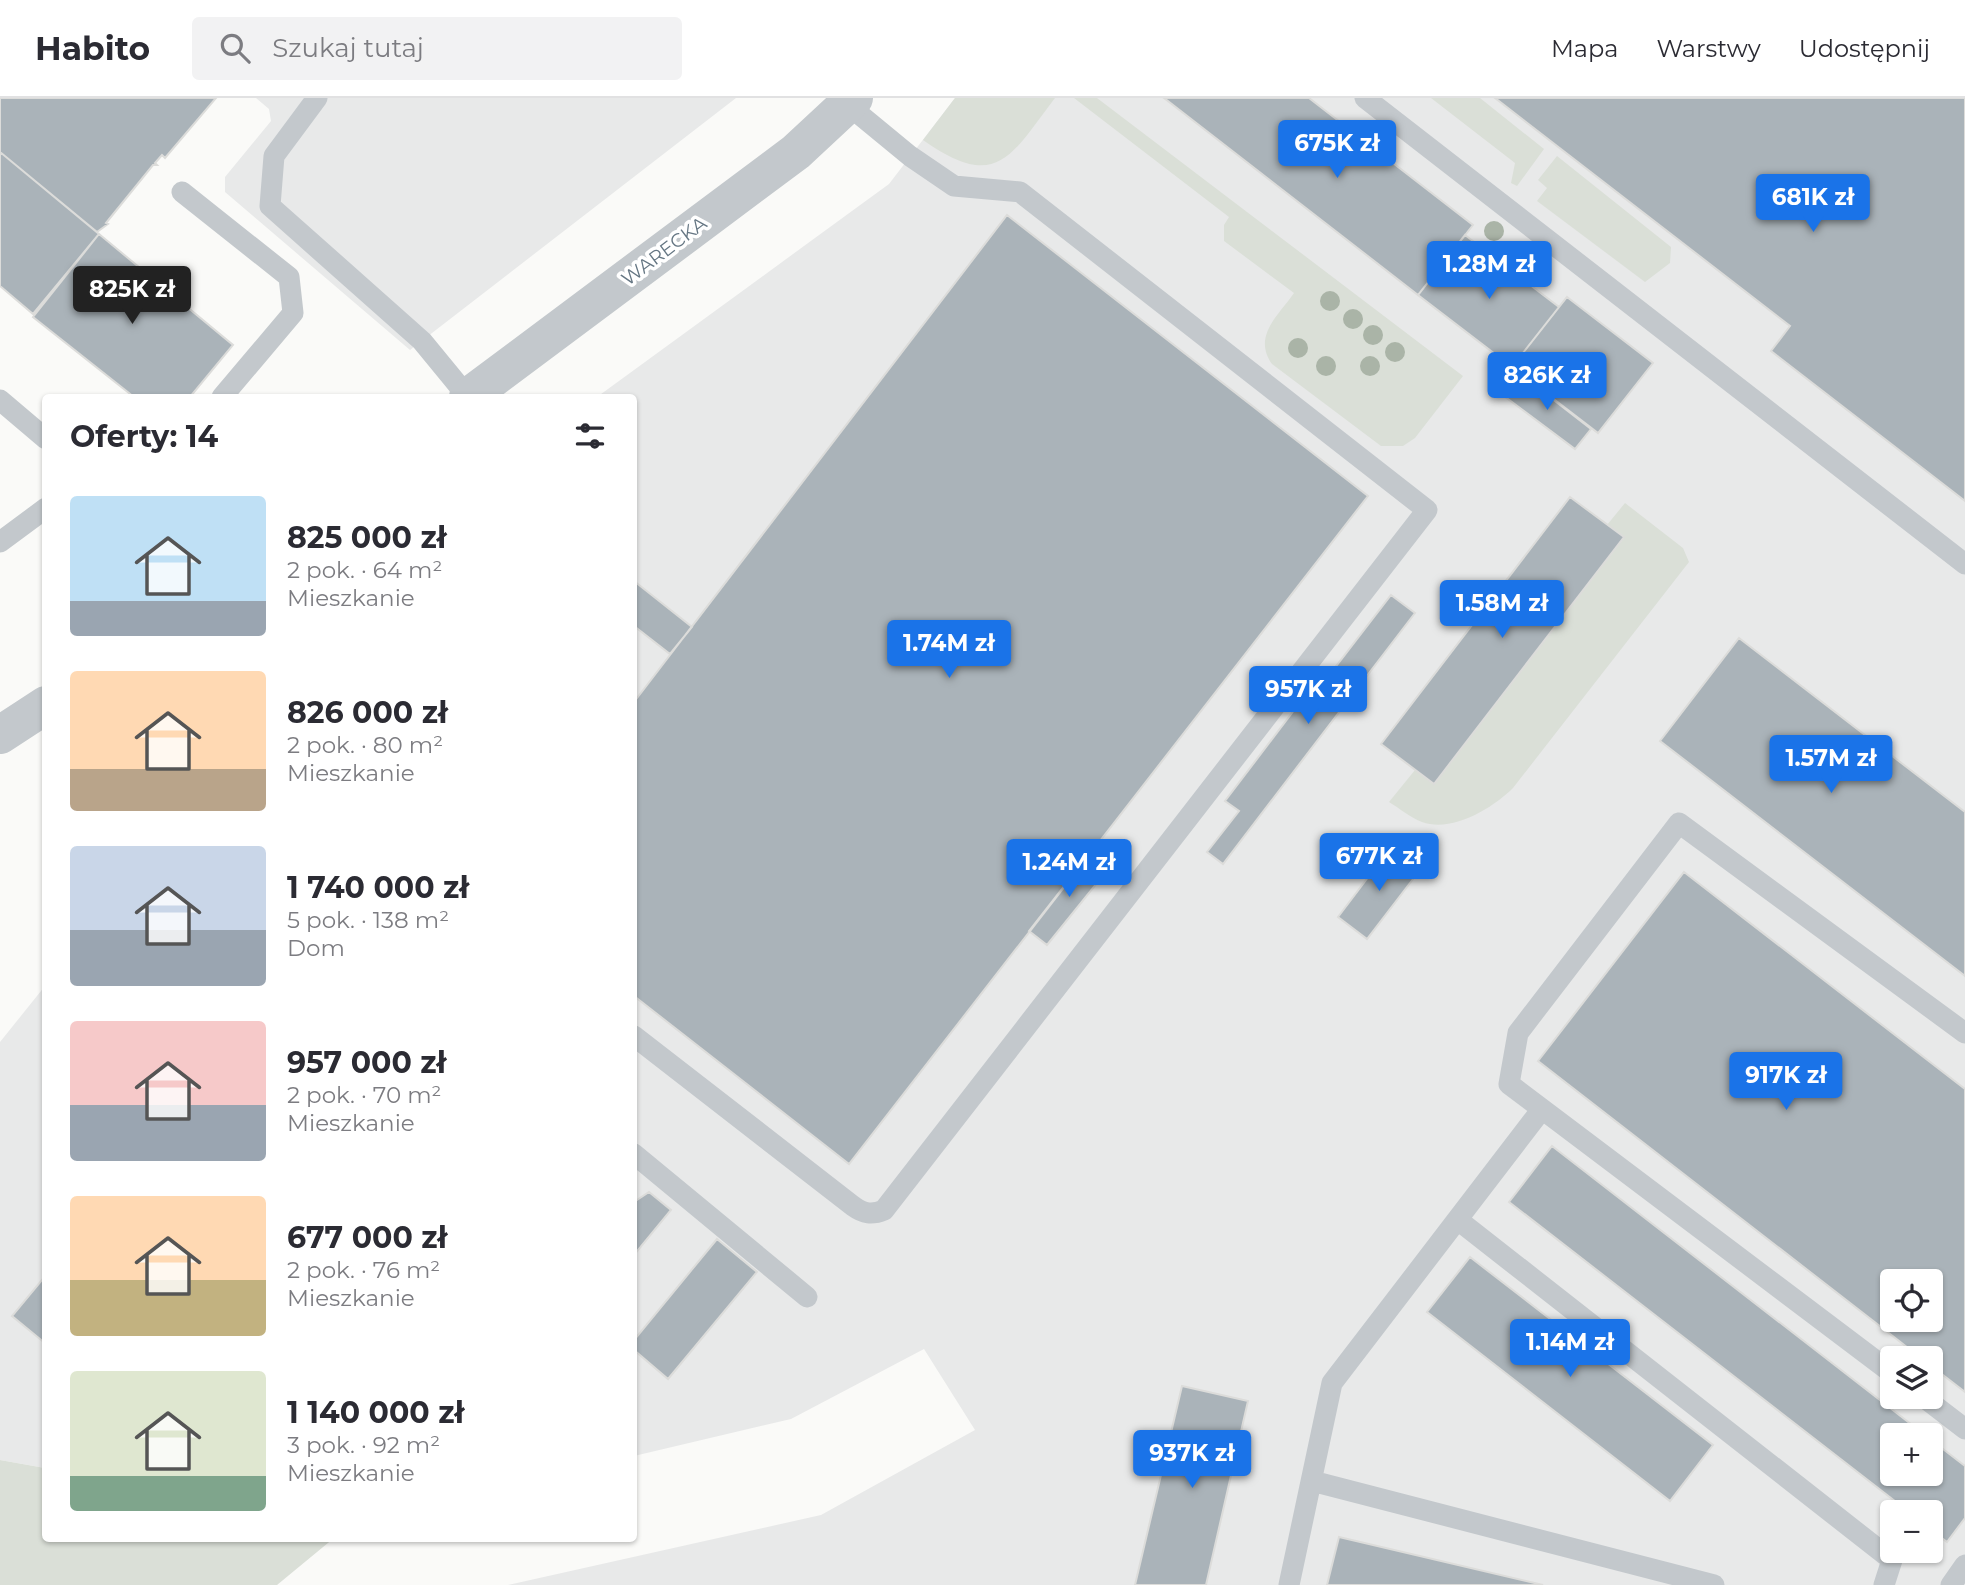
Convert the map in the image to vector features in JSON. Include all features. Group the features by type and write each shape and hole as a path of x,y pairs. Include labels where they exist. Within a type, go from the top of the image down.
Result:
{"street":[{"name":"WARECKA","path":"472,394 796,152 851,102"},
{"path":"0,735 42,708"}],"lane":[{"path":"317,98 274,156 270,206 422,341 466,394"},
{"path":"1365,98 1965,564"},
{"path":"637,1038 853,1206 862,1212 874,1214 884,1210 1427,510 1020,192 954,187 910,156 851,102"},
{"path":"182,192 289,277 293,313 225,394"},
{"path":"0,400 42,436"},
{"path":"0,542 42,511"},
{"path":"1880,1364 1509,1084 1518,1033 1679,823 1965,1033"},
{"path":"1289,1585 1332,1383 1542,1109"},
{"path":"637,1156 807,1297"},
{"path":"1458,1220 1892,1560 1884,1585"},
{"path":"1939,1409 1965,1429"},
{"path":"1312,1481 1714,1585"},
{"path":"1951,1585 1965,1566"}],"shaded area":[{"path":"256,98 736,98 410,350 225,192 225,177 271,121 269,109"},
{"path":"955,98 1965,98 1965,1585 508,1585 821,1515 975,1430 924,1349 791,1419 637,1455 637,394 601,394 889,184"},
{"path":"955,98 1055,98 1013,151 1000,161 985,165 969,164 948,156 923,140"},
{"path":"1074,98 1097,98 1463,376 1415,438 1403,446 1381,446 1272,364 1267,354 1266,335 1294,293 1224,241 1224,225 1229,217"},
{"path":"1431,98 1480,98 1544,149 1517,186 1511,183 1515,163"},
{"path":"1557,156 1671,247 1670,263 1645,282 1537,201 1547,188 1538,180"},
{"path":"1625,503 1683,548 1689,562 1513,788 1495,803 1471,817 1446,824 1422,822 1389,802 1415,770 1434,784 1624,538 1607,525"},
{"path":"42,990 42,1467 0,1460 0,1042"},
{"path":"0,1460 42,1467 42,1542 329,1542 277,1585 0,1585"}],"building":[{"path":"0,98 216,98 165,158 162,155 155,163 157,165 153,165 106,223 108,224 97,232 0,152"},
{"path":"1164,98 1309,98 1473,225 1418,295"},
{"path":"1495,98 1965,98 1965,501 1771,351 1790,326"},
{"path":"0,152 99,234 33,314 0,286"},
{"path":"1007,215 1368,496 849,1164 637,998 637,698"},
{"path":"99,234 233,345 192,394 130,394 33,317"},
{"path":"1465,235 1559,307 1512,367 1418,295"},
{"path":"1567,297 1653,363 1598,433 1512,367"},
{"path":"1520,374 1591,429 1575,449 1504,396"},
{"path":"1570,497 1624,537 1434,784 1381,744"},
{"path":"637,583 692,627 670,654 637,628"},
{"path":"1391,595 1415,613 1223,864 1207,852 1239,811 1225,801 1298,705 1303,709"},
{"path":"1739,638 1965,812 1965,976 1660,741"},
{"path":"1391,847 1420,870 1367,939 1338,917"},
{"path":"1090,853 1110,867 1047,945 1029,931"},
{"path":"1684,872 1965,1089 1965,1392 1943,1375 1943,1346 1906,1346 1887,1332 1943,1332 1943,1269 1880,1269 1880,1326 1538,1061"},
{"path":"1552,1146 1880,1400 1880,1409 1891,1409 1910,1423 1880,1423 1880,1486 1943,1486 1943,1449 1965,1466 1965,1518 1947,1542 1943,1539 1943,1500 1894,1500 1509,1202"},
{"path":"649,1192 671,1210 637,1251 637,1200"},
{"path":"717,1239 757,1272 668,1379 637,1353 637,1336"},
{"path":"1470,1257 1713,1445 1670,1501 1427,1312"},
{"path":"42,1280 42,1341 12,1316"},
{"path":"1182,1386 1248,1401 1206,1585 1135,1585"},
{"path":"1339,1537 1543,1585 1327,1585"}]}
